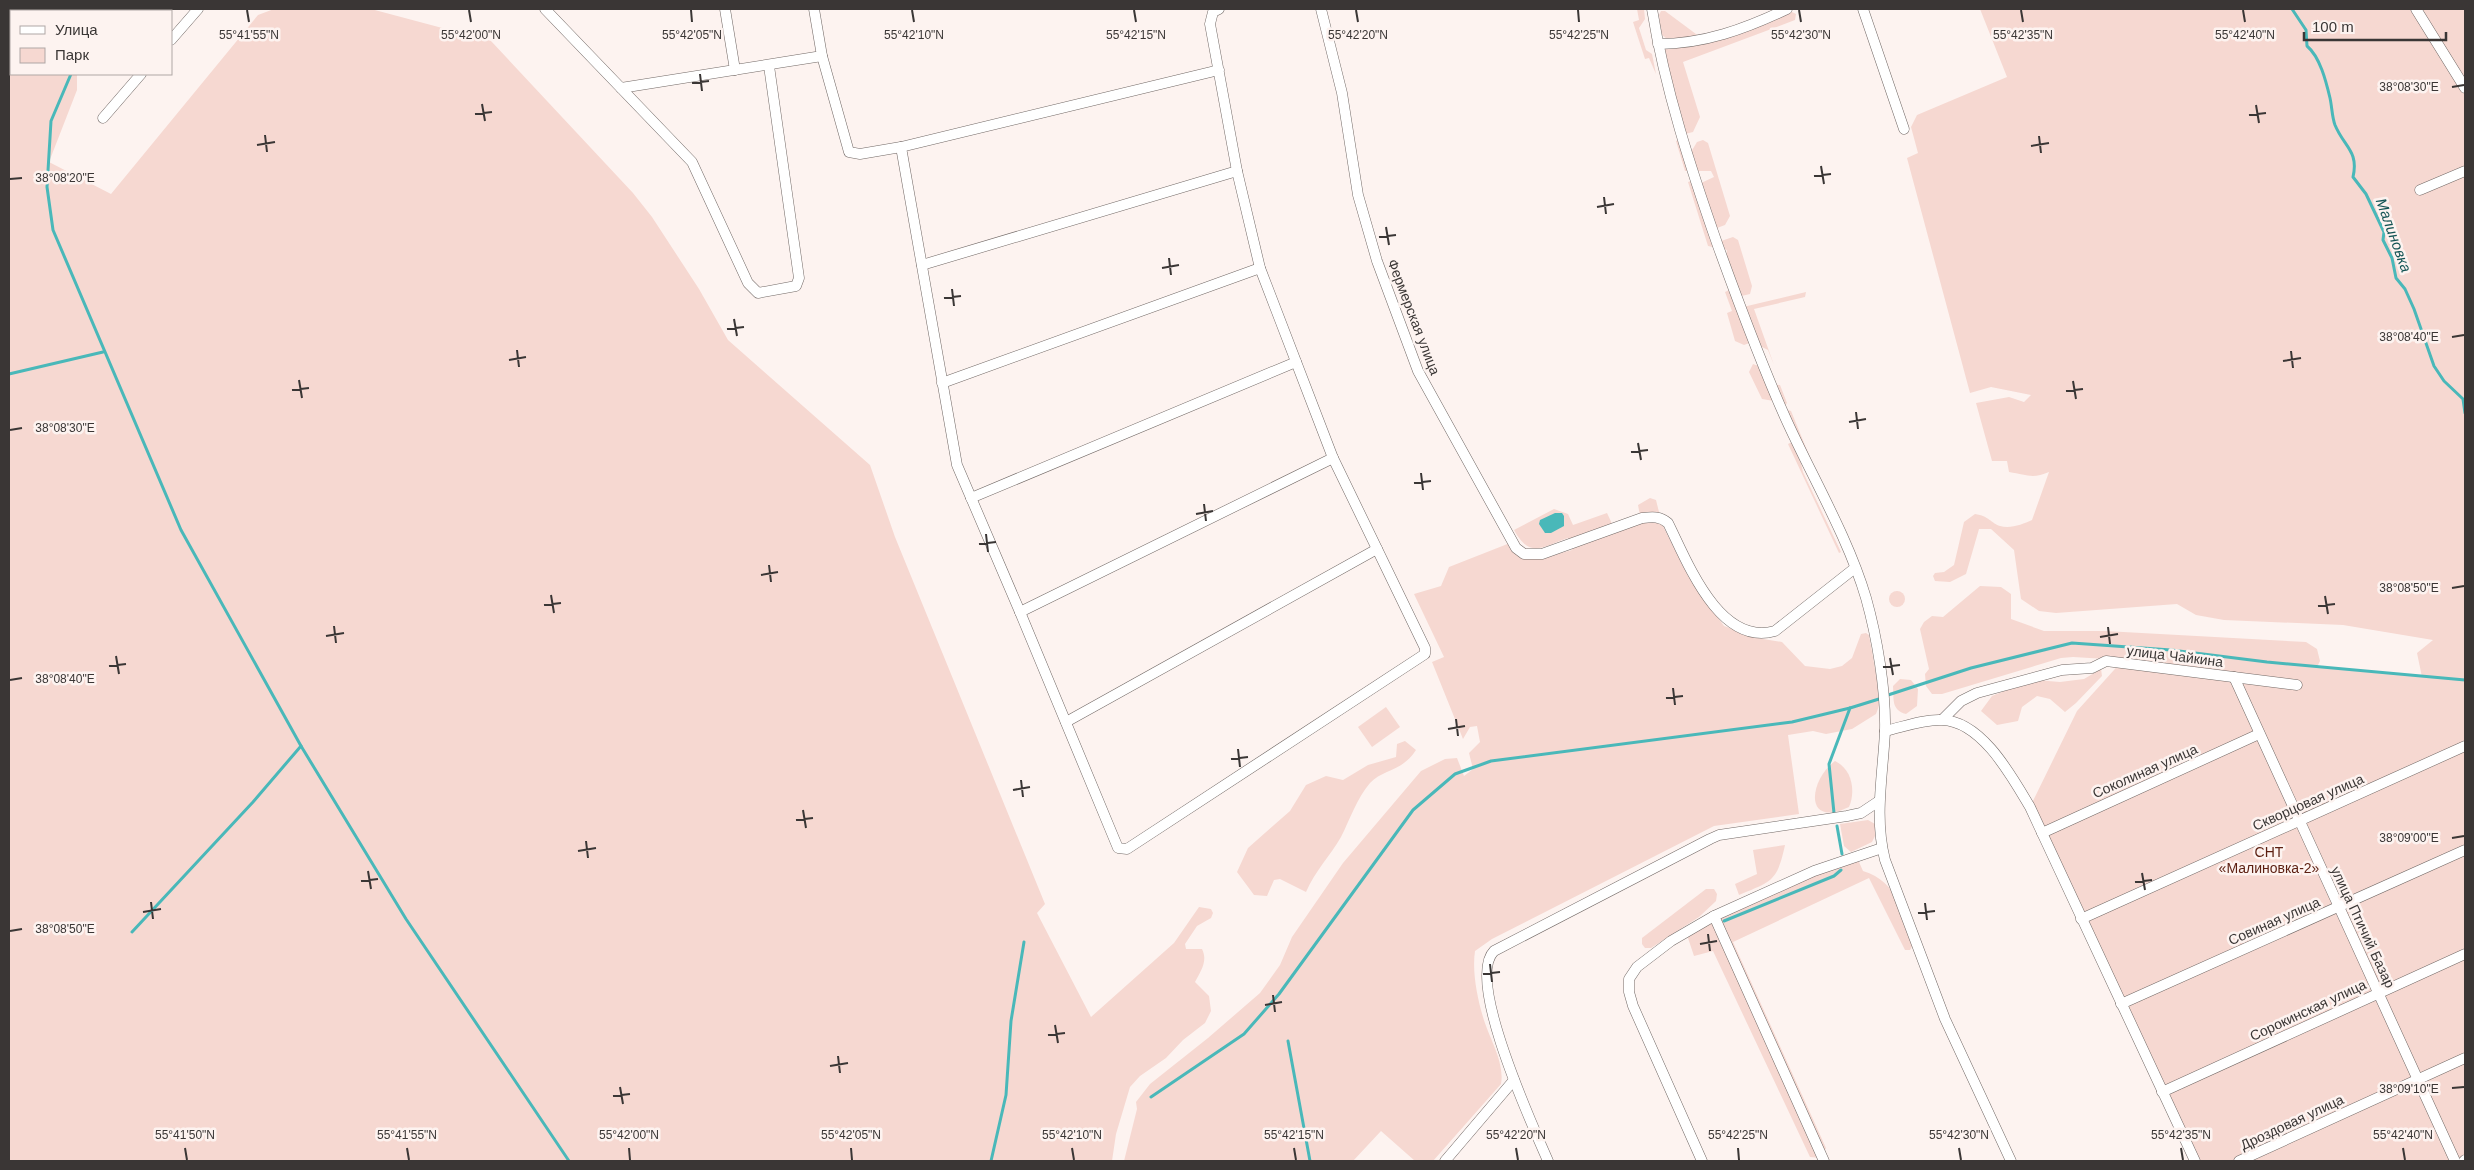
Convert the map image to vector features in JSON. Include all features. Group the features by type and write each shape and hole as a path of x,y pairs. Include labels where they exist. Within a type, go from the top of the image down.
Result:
{"street":[{"path":"172,39 198,9"},
{"path":"545,9 692,162 748,283 758,293 796,286 799,278 769,66"},
{"path":"725,9 735,70"},
{"path":"814,9 822,56 849,152 860,154 901,147 1219,70"},
{"path":"901,147 953,454 1118,848 1127,850 1425,654 1425,648 1333,458 1260,268 1238,171 1210,24 1213,12 1219,9"},
{"name":"Фермерская улица","path":"1321,9 1342,93 1358,195 1384,280 1418,371 1516,548 1524,554 1542,554 1642,518 1656,517 1663,519 1668,523 1696,580 1714,606 1737,626 1765,634 1774,631 1855,568"},
{"path":"1652,9 1658,44 1693,175 1740,307 1785,417 1855,568 1866,599 1878,656 1885,708 1879,801 1882,848 1911,934 1945,1019 2011,1161"},
{"path":"1658,44 1689,43 1717,38 1787,9"},
{"path":"1864,9 1904,129"},
{"path":"2416,9 2465,88"},
{"path":"621,88 769,66 822,56"},
{"path":"103,118 141,75"},
{"path":"2420,190 2465,170"},
{"path":"922,265 1238,171"},
{"path":"942,382 1260,268"},
{"path":"971,498 1296,362"},
{"path":"1020,612 1333,458"},
{"path":"1066,722 1377,549"},
{"name":"улица Чайкина","path":"1943,719 1961,701 1977,693 2062,670 2092,668 2106,661 2297,685"},
{"name":"улица Птичий Базар","path":"2234,677 2455,1161"},
{"path":"1885,731 1943,719 1963,725 1987,745 2006,768 2026,799 2194,1161"},
{"name":"Соколиная улица","path":"2042,833 2260,734"},
{"name":"Скворцовая улица","path":"2081,919 2465,746"},
{"path":"1548,1161 1499,1040 1487,977 1489,956 1494,951 1720,835 1847,816 1861,813 1879,801"},
{"path":"1702,1161 1633,1006 1629,992 1629,979 1637,967 1671,941 1714,916 1814,871 1882,848"},
{"name":"Совиная улица","path":"2121,1004 2465,850"},
{"path":"1714,916 1824,1161"},
{"name":"Сорокинская улица","path":"2162,1092 2465,954"},
{"name":"Дроздовая улица","path":"2239,1161 2465,1058"},
{"path":"1445,1161 1514,1080"}],"green space":[{"path":"9,9 113,9 10,10 10,75 77,75 77,90 49,162 111,194 258,15 274,9 371,9 491,41 633,193 652,217 699,289 728,340 870,465 895,537 1045,904 1037,913 1091,1017 1174,943 1199,907 1211,909 1213,913 1211,918 1197,926 1185,944 1186,949 1202,949 1204,953 1204,962 1195,982 1209,996 1211,1011 1205,1023 1183,1040 1166,1058 1140,1076 1130,1087 1116,1134 1112,1161 9,1161"},
{"path":"1637,9 1644,9 1645,19 1639,28 1646,50 1652,54 1656,74 1649,58 1645,59 1633,22 1639,20"},
{"name":"СНТ «Малиновка-2»","path":"1980,9 2465,9 2465,1161 2195,1161 2030,807 2077,711 2123,660 2061,658 1942,694 1932,694 1926,686 1925,674 1929,669 1920,629 1924,622 1932,616 1943,617 1980,586 2001,587 2011,594 2011,619 2044,631 2105,631 2306,642 2317,649 2320,661 2317,667 2422,677 2417,653 2433,640 2343,625 2224,620 2196,615 2177,604 2056,613 2039,611 2021,599 2014,550 1991,529 1979,529 1966,574 1950,582 1935,581 1933,576 1935,573 1944,572 1954,565 1964,522 1975,514 1984,516 1997,525 2004,527 2017,526 2032,520 2049,472 2030,476 2009,472 2007,461 1992,461 1976,403 2009,397 2024,402 2031,395 1991,387 1970,393 1907,158 1918,153 1911,127 1917,115 2007,77"},
{"path":"1661,11 1665,11 1700,37 1667,39 1661,34 1659,15"},
{"path":"1790,11 1796,14 1795,20 1683,62 1700,117 1693,132 1685,134 1664,51 1667,47"},
{"path":"1679,140 1691,152 1697,142 1703,140 1708,143 1730,216 1725,225 1717,228 1714,233 1721,241 1733,237 1738,240 1752,286 1750,294 1737,297 1743,307 1806,292 1805,297 1754,309 1774,365 1768,350 1752,342 1744,345 1735,341 1727,313 1732,311 1725,292 1736,287 1726,257 1727,250 1708,246 1688,182 1694,180 1701,183 1714,177 1711,171 1685,171 1676,141"},
{"path":"1753,364 1761,367 1768,384 1780,385 1787,403 1783,408 1774,401 1762,399 1749,372"},
{"path":"1788,410 1791,411 1811,460 1800,459 1803,472 1841,552 1839,553 1788,444 1792,442"},
{"path":"1650,498 1656,500 1662,524 1688,576 1724,626 1757,638 1782,642 1805,666 1830,669 1842,666 1852,658 1861,634 1866,633 1869,635 1878,685 1879,706 1876,714 1852,729 1826,734 1813,731 1788,735 1799,814 1714,826 1492,939 1475,951 1474,967 1477,993 1483,1017 1499,1059 1502,1076 1501,1084 1433,1161 1415,1161 1381,1131 1353,1161 1124,1161 1137,1109 1136,1102 1150,1084 1208,1038 1260,993 1280,965 1292,937 1343,863 1421,771 1445,759 1457,758 1464,776 1473,769 1469,753 1480,742 1477,726 1470,727 1463,739 1432,662 1444,657 1414,594 1441,586 1449,567 1510,543 1543,558 1572,550 1568,538 1544,547 1531,548 1520,539 1514,530 1554,509 1568,514 1573,525 1607,513 1615,530 1641,521 1638,505"},
{"path":"1897,591 1903,593 1905,599 1903,605 1897,607 1891,605 1889,599 1891,593"},
{"path":"2101,669 2102,676 2065,712 2050,699 2037,696 2022,707 2018,721 1997,725 1981,711 1992,696 2019,685 2036,680 2060,682 2084,679"},
{"path":"1900,679 1911,680 1918,689 1917,706 1906,714 1898,710 1894,703 1893,686"},
{"path":"1386,707 1400,727 1372,747 1358,727"},
{"path":"1405,741 1416,750 1405,762 1375,778 1365,789 1341,837 1306,892 1280,879 1274,880 1267,896 1254,895 1237,872 1248,848 1290,811 1306,785 1326,776 1343,780 1368,765 1396,757 1397,744"},
{"path":"1835,761 1849,775 1852,788 1851,801 1849,807 1834,812 1824,812 1818,807 1815,799 1816,790 1826,769"},
{"path":"1868,820 1875,824 1875,836 1872,842 1851,852 1844,846 1840,824"},
{"path":"1785,845 1779,866 1771,879 1739,895 1735,884 1757,874 1753,850"},
{"path":"1856,860 1863,871 1875,876 1884,883 1897,900 1913,945 1910,950 1905,950 1869,878 1733,942 1826,1148 1821,1158 1810,1157 1713,951 1694,956 1687,935 1748,903"},
{"path":"1706,889 1714,889 1717,894 1716,901 1699,917 1651,948 1645,948 1642,944 1642,938"}],"water":[{"path":"1555,513 1562,513 1564,516 1564,526 1551,533 1545,533 1539,524 1540,520"}],"waterway":[{"name":"Малиновка","path":"2292,9 2306,30 2307,46 2316,56 2322,70 2327,84 2335,125 2350,150 2354,161 2353,177 2366,194 2384,232 2383,240 2392,258 2396,278 2405,289 2414,309 2434,366 2444,381 2463,399 2465,413"},
{"path":"71,75 51,121 47,187 53,230 181,530 301,746 406,919 569,1161"},
{"path":"9,374 103,352"},
{"path":"1888,695 1971,668 2072,643 2171,650 2267,662 2465,680"},
{"path":"1834,813 1829,764 1850,708 1879,699"},
{"path":"1151,1097 1244,1034 1279,994 1413,810 1455,774 1491,761 1792,722 1850,708"},
{"path":"132,932 253,802 301,746"},
{"path":"1837,826 1842,854"},
{"path":"1724,921 1834,876 1841,870"},
{"path":"991,1161 1006,1095 1011,1021 1024,942"},
{"path":"1288,1041 1310,1161"}]}
